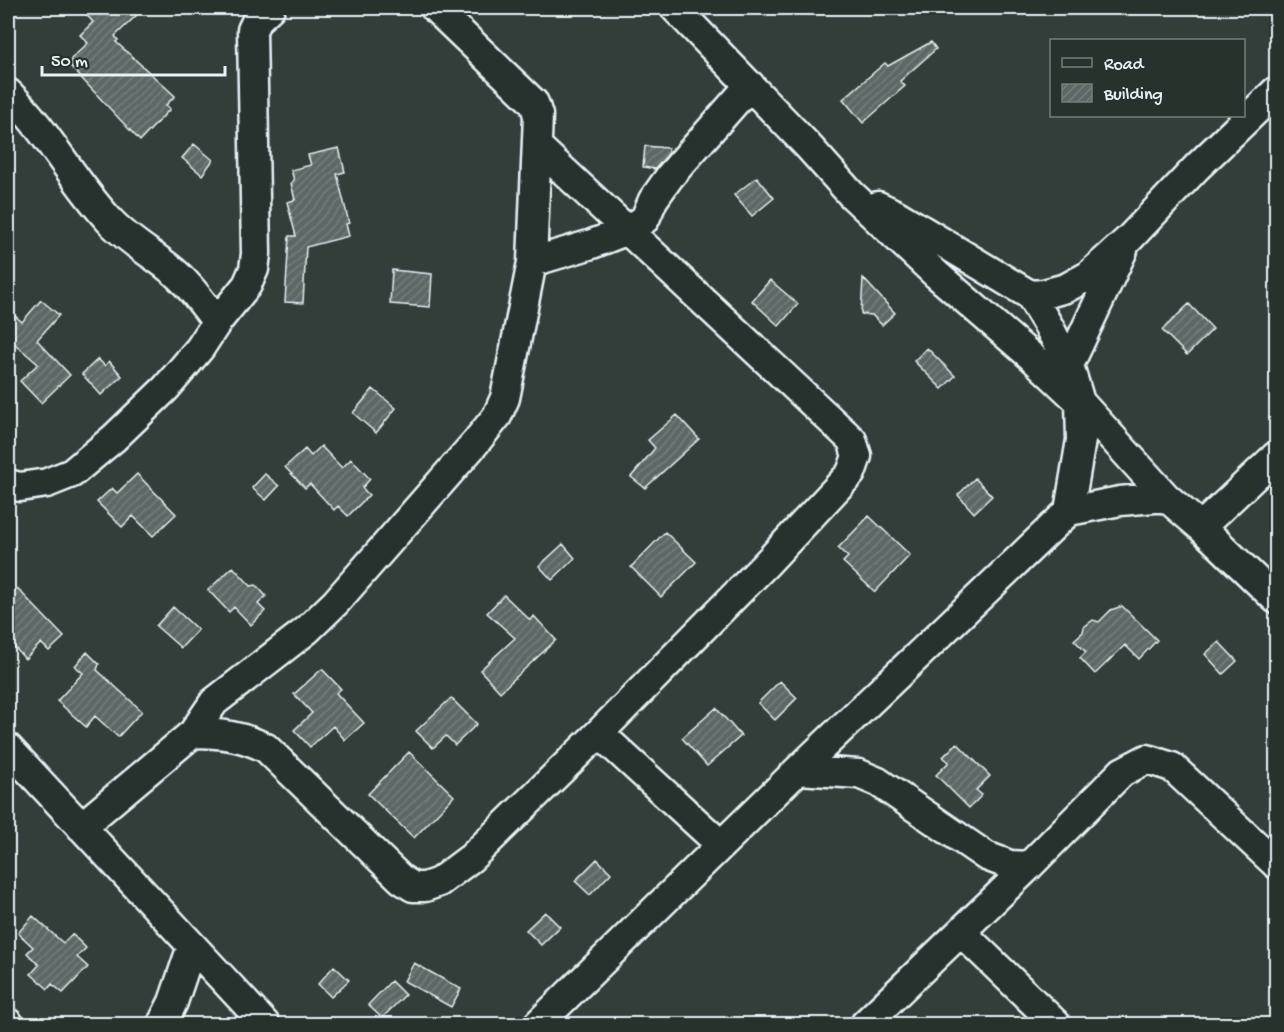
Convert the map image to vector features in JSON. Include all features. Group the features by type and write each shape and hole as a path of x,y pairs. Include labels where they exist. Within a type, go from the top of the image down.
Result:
{"street":[{"path":"8,484 20,487 47,483 72,473 114,438 166,388 200,348 217,322 247,285 255,261 252,30 257,20 270,8"},
{"path":"81,826 193,733 214,702 307,630 336,603 434,492 497,416 505,398 532,262 538,115 534,103 435,8"},
{"path":"675,8 851,194 936,274 1080,402 1166,497 1276,599"},
{"path":"532,262 592,244 628,230 645,219 653,201 670,176 750,85"},
{"path":"1030,294 1044,294 1066,288 1088,276 1128,240 1197,167 1276,91"},
{"path":"8,93 33,121 110,221 132,243 169,267 217,322"},
{"path":"193,733 221,733 254,742 266,748 401,879 413,887 425,887 439,882 471,858 599,733 765,565 851,473 857,456 852,440 537,146"},
{"path":"851,194 897,215 1030,294 1070,365 1080,402 1081,440 1069,511"},
{"path":"1070,365 1128,240"},
{"path":"1201,527 1276,456"},
{"path":"538,1024 798,770 1069,511 1120,501 1166,497"},
{"path":"599,733 721,845"},
{"path":"8,748 266,1024"},
{"path":"865,1024 1029,866 1122,771 1147,759 1172,767 1276,864"},
{"path":"798,770 859,774 878,782 986,856 1010,865 1029,866"},
{"path":"961,932 1056,1024"},
{"path":"162,1024 173,1002 192,946"}],"building":[{"path":"80,8 144,8 115,36 118,40 116,42 175,96 166,105 170,109 140,141 71,67 71,59 88,43 80,35 93,22"},
{"path":"931,42 936,49 900,81 905,86 863,123 843,99 885,63 888,66"},
{"path":"194,144 213,160 202,175 182,158"},
{"path":"645,146 668,148 668,154 655,169 643,167"},
{"path":"339,148 345,172 337,174 349,223 346,224 349,236 306,247 303,303 285,302 289,236 296,236 287,202 295,200 291,170 311,165 308,155"},
{"path":"757,177 774,198 752,216 734,195"},
{"path":"392,270 432,274 430,307 390,304"},
{"path":"863,278 895,313 882,325 872,315 861,314"},
{"path":"770,280 798,304 779,326 752,301"},
{"path":"41,300 59,315 37,340 70,375 41,403 20,381 38,364 8,338 8,310 22,322"},
{"path":"1189,304 1213,329 1187,355 1162,330"},
{"path":"927,348 955,376 942,389 914,361"},
{"path":"98,359 105,366 109,361 122,376 101,395 82,374"},
{"path":"373,389 396,408 376,433 353,413"},
{"path":"677,415 699,439 645,488 631,477 655,448 648,440"},
{"path":"321,446 342,468 351,459 370,479 362,488 369,495 348,516 338,506 334,510 310,484 305,488 285,467 305,449 311,456"},
{"path":"137,474 176,514 153,536 133,516 122,527 97,502 112,488 117,493"},
{"path":"265,474 279,486 266,500 252,488"},
{"path":"975,478 992,496 974,513 958,495"},
{"path":"869,516 910,555 875,592 843,562 848,557 838,548"},
{"path":"665,532 696,562 661,597 631,567"},
{"path":"563,544 575,558 552,580 539,566"},
{"path":"233,567 251,586 256,585 266,596 258,604 265,611 251,625 234,607 229,612 208,590"},
{"path":"17,588 64,637 49,651 41,643 25,659 8,640 8,598"},
{"path":"504,595 530,620 534,616 556,640 500,692 480,670 515,638 487,613"},
{"path":"1122,606 1157,640 1139,659 1125,645 1095,674 1080,658 1086,652 1074,640 1093,620 1099,622 1111,610"},
{"path":"173,607 198,630 181,648 156,626"},
{"path":"1219,642 1237,661 1223,674 1205,654"},
{"path":"87,652 99,664 97,670 142,711 118,737 95,716 86,727 57,701 83,673 75,666"},
{"path":"322,669 341,689 336,693 364,723 345,740 333,726 310,747 294,730 312,713 294,694"},
{"path":"780,681 797,698 775,720 758,703"},
{"path":"451,698 477,724 455,745 446,736 433,748 416,731"},
{"path":"716,708 741,736 707,766 682,738"},
{"path":"957,743 990,776 976,790 982,795 969,808 936,775 949,762 943,757"},
{"path":"409,752 454,796 414,838 368,794"},
{"path":"597,859 611,873 590,895 575,881"},
{"path":"545,912 560,927 541,945 526,930"},
{"path":"33,916 63,943 72,934 86,948 77,957 88,967 63,993 52,984 48,989 31,974 39,965 27,953 33,947 18,933"},
{"path":"414,963 461,989 451,1007 404,981"},
{"path":"334,966 349,980 331,997 318,984"},
{"path":"391,981 405,995 382,1018 368,1005"}]}
